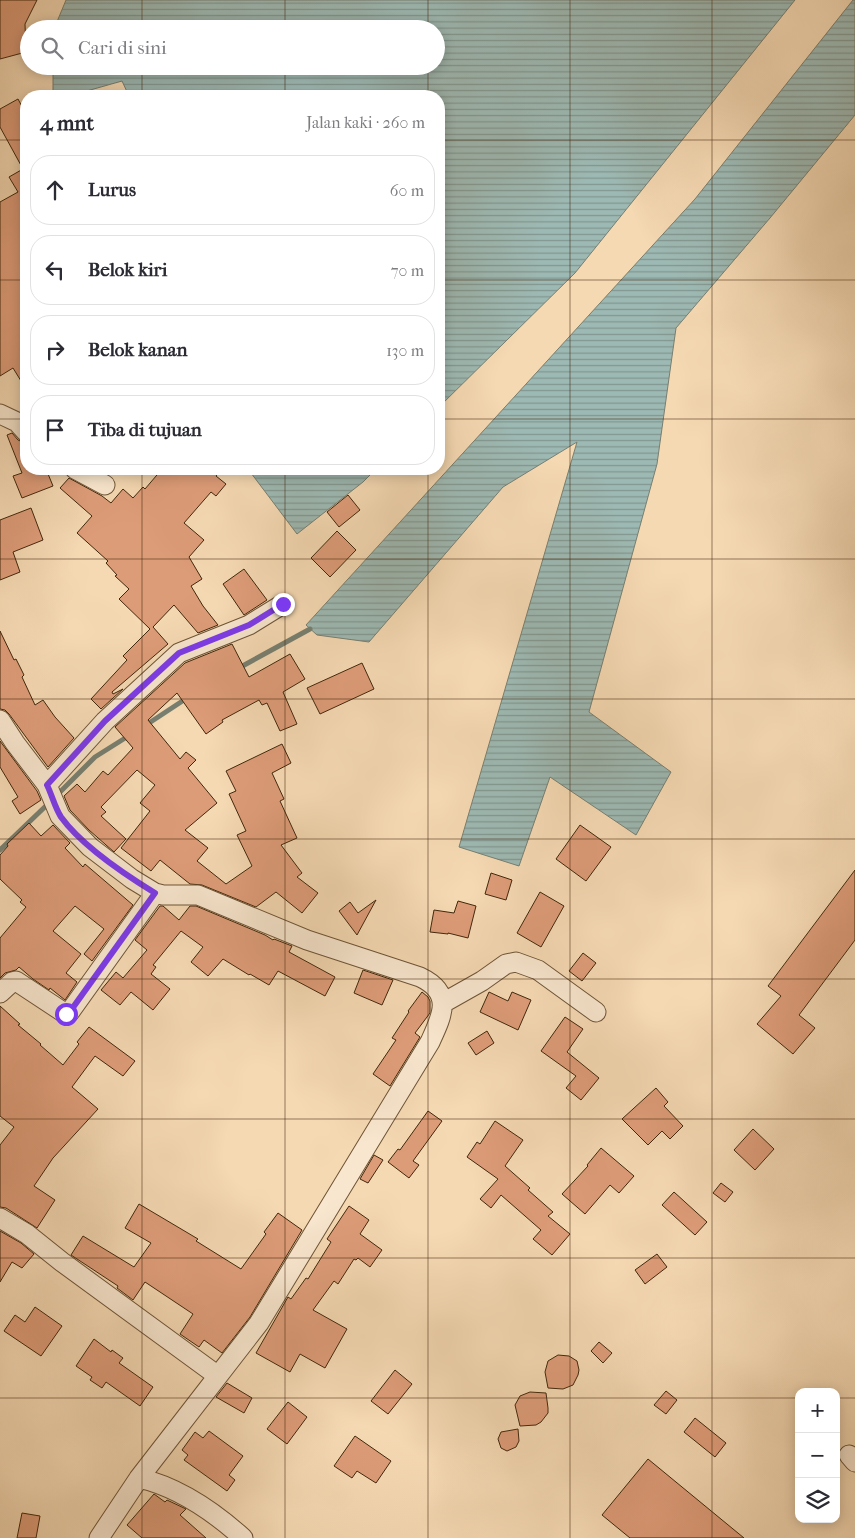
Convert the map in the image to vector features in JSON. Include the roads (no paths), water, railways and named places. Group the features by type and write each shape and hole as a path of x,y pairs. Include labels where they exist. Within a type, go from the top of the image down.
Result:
{"street":[{"path":"0,414 20,425"},
{"path":"86,475 105,485"},
{"path":"49,789 105,721 179,653 249,625 283,604"},
{"path":"0,720 49,789 60,816 90,847 132,879 155,893 162,895 198,895 307,940 420,978 433,986 439,993 443,1003 442,1016 425,1051 259,1323 139,1478 99,1538"},
{"path":"0,993 12,982 16,982 66,1014 69,1013 155,893"},
{"path":"443,1003 506,964 516,962 538,970 596,1012"},
{"path":"0,1218 27,1234 62,1262 218,1376"},
{"path":"139,1478 157,1482 192,1500 243,1538"}],"water":[{"path":"66,0 795,0 575,273 445,401 445,90 126,90 122,81 90,90 53,90 53,75 445,75 445,20 58,20"},
{"path":"853,0 855,0 855,115 676,328 657,464 589,712 671,772 636,835 550,777 519,866 459,847 577,442 503,487 369,642 317,635 306,625 695,199"},
{"path":"253,475 370,475 363,482 297,534"}],"waterway":[{"path":"237,669 310,629"},
{"path":"146,725 187,698"},
{"path":"56,796 95,757 130,735"},
{"path":"0,850 50,802"}]}
